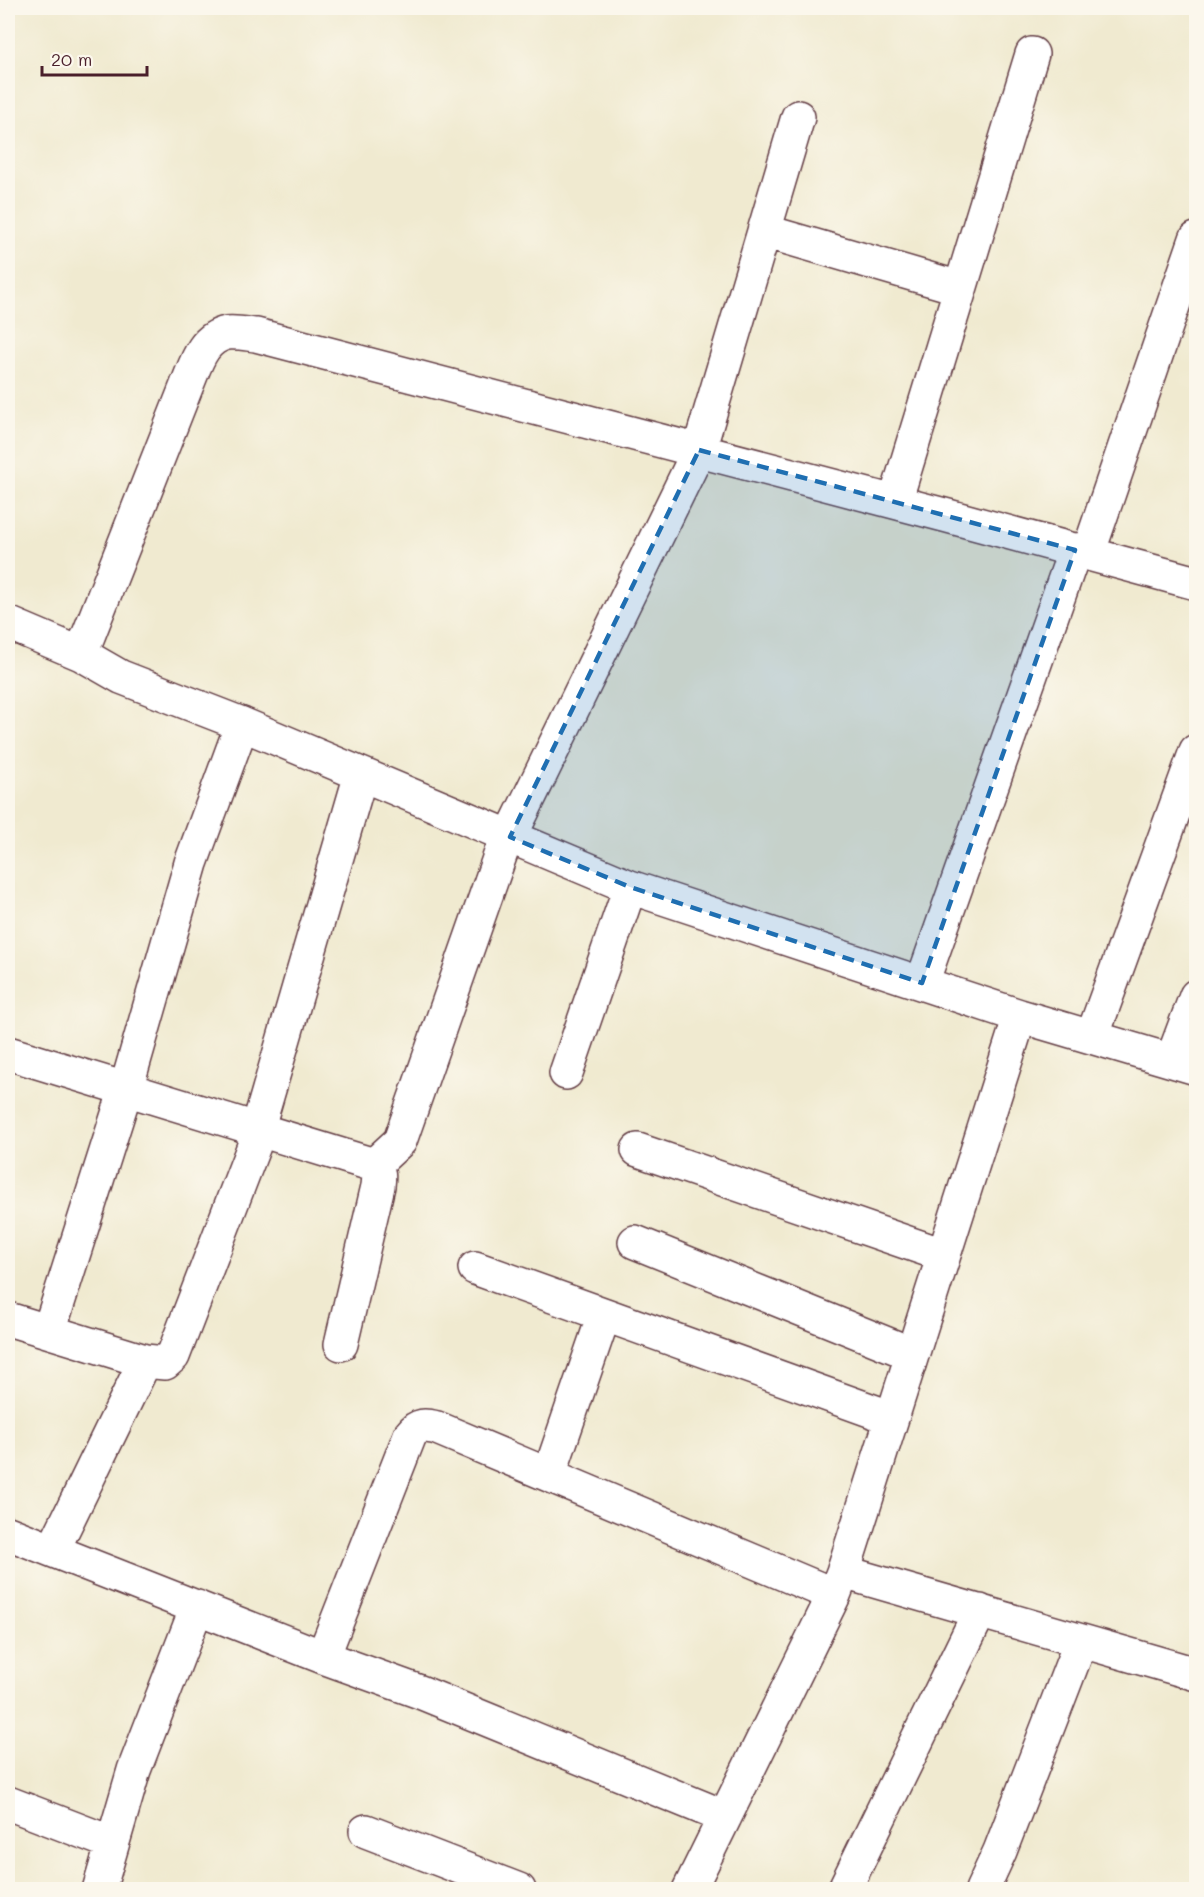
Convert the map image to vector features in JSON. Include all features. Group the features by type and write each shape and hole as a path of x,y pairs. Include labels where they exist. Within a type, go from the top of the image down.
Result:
{"street":[{"path":"895,502 1032,54"},
{"path":"374,1165 400,1141 503,847 510,837 699,450 798,117"},
{"path":"764,231 960,288"},
{"path":"1075,550 1090,548 1197,239"},
{"path":"81,654 200,354 211,339 228,333 256,335 1197,583"},
{"path":"922,983 1075,550"},
{"path":"8,623 81,654 121,677 242,724 630,887 1020,1016 1184,1064 1197,996"},
{"path":"49,1332 126,1089 191,864 242,724"},
{"path":"1092,1037 1197,751"},
{"path":"8,1319 145,1361 165,1363 173,1356 260,1130 261,1117 362,774"},
{"path":"566,1073 630,887"},
{"path":"689,1890 838,1583 1020,1016"},
{"path":"8,1053 374,1165 378,1169 378,1186 342,1344"},
{"path":"638,1150 943,1256"},
{"path":"635,1242 912,1354"},
{"path":"475,1268 892,1418"},
{"path":"549,1475 604,1315"},
{"path":"53,1550 145,1361"},
{"path":"323,1658 410,1435 415,1428 421,1425 437,1428 549,1475 838,1583 980,1611 1197,1674"},
{"path":"8,1533 323,1658 420,1692 725,1817"},
{"path":"99,1890 134,1770 196,1607"},
{"path":"844,1890 980,1611"},
{"path":"982,1890 1000,1851 1081,1641"},
{"path":"8,1803 112,1843"},
{"path":"366,1831 519,1890"}],"highlighted area":[{"path":"699,450 1075,550 922,983 630,887 510,837"}]}
